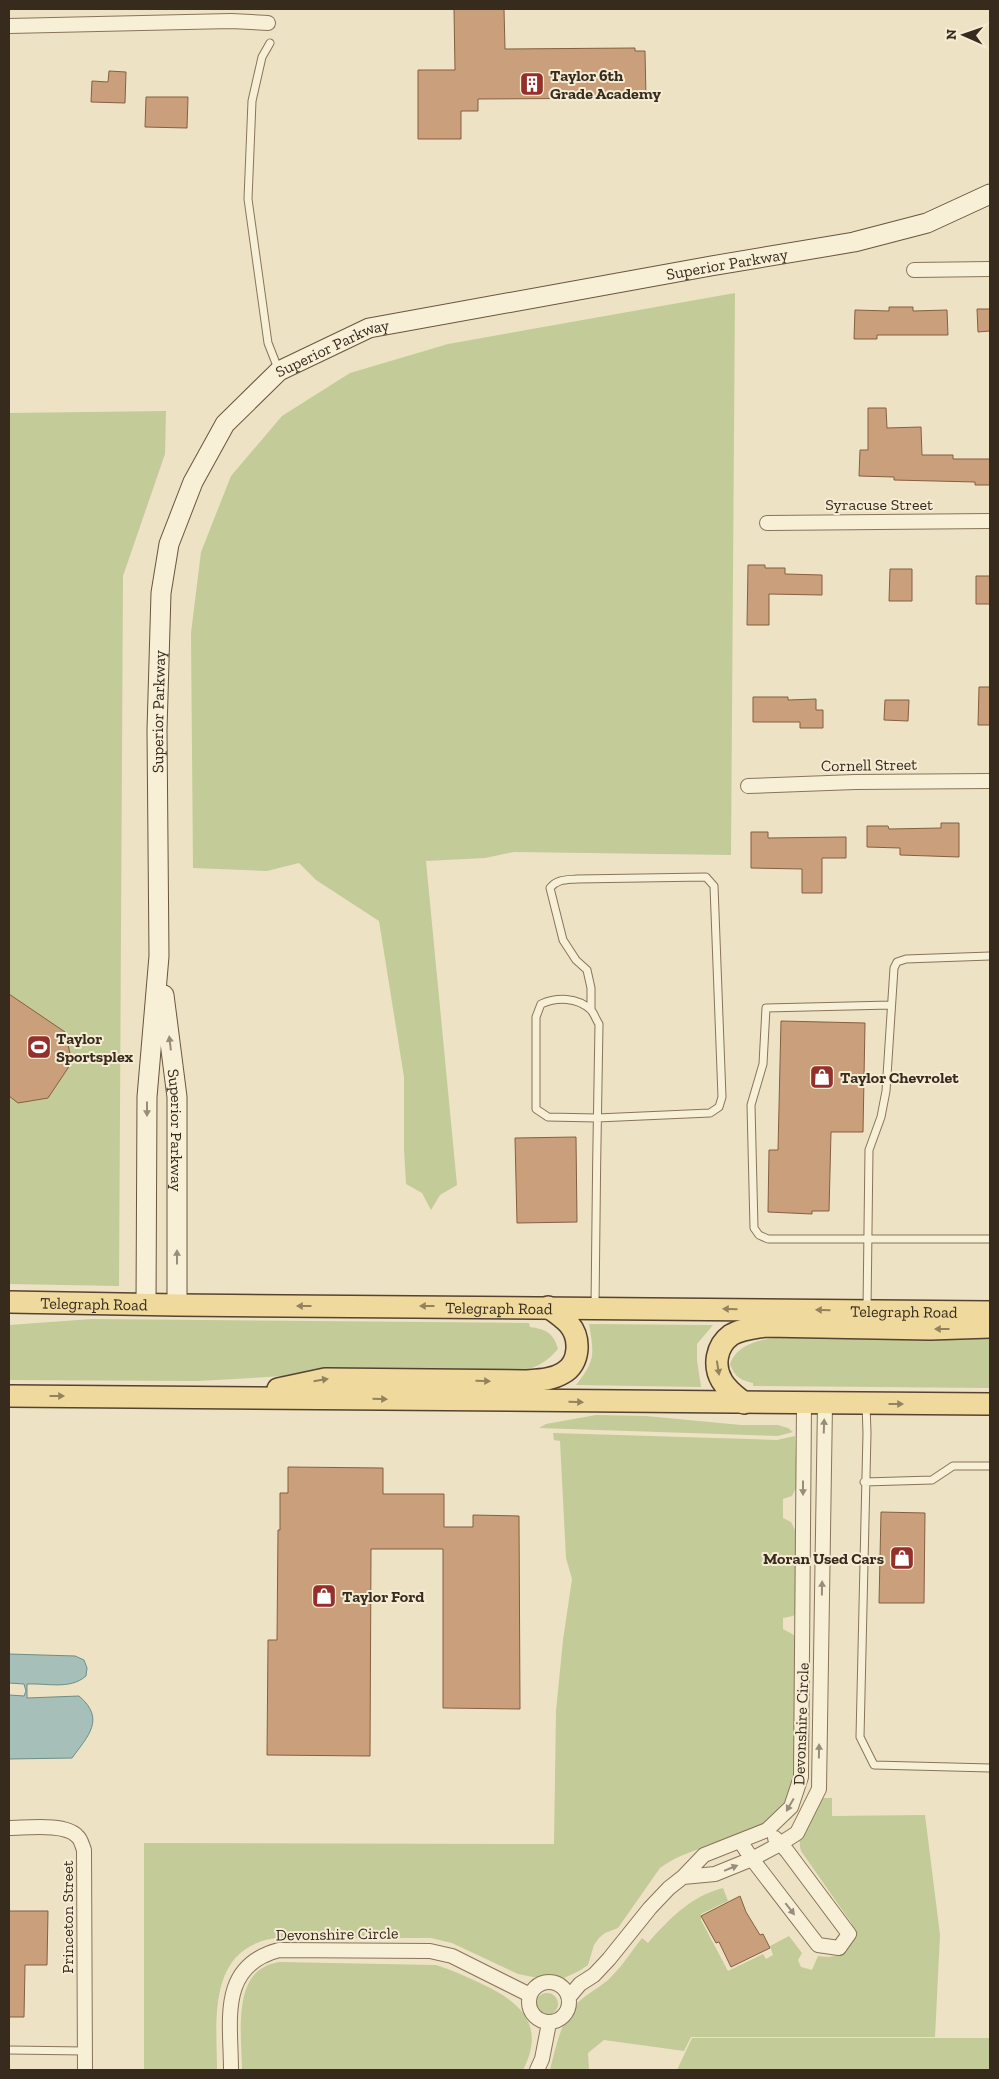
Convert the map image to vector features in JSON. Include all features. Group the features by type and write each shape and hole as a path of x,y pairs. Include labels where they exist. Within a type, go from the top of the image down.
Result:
{"main road":[{"name":"Superior Parkway","path":"146,1305 147,1096 159,956 158,701 161,593 169,544 193,482 225,424 279,371 369,328 854,242 927,223 990,194"},
{"name":"Superior Parkway","path":"159,956 176,1097 177,1305"},
{"name":"Telegraph Road","path":"9,1302 146,1305 594,1307 867,1312 990,1312"},
{"path":"9,1316 53,1303"},
{"path":"239,1398 324,1379 525,1381 549,1379 564,1373 570,1367 576,1355 577,1346 575,1333 569,1324 548,1307"},
{"path":"744,1404 722,1382 717,1369 717,1354 723,1343 732,1335 744,1330 766,1326 930,1329 990,1327"},
{"path":"9,1396 744,1404 990,1404"}],"street":[{"path":"9,26 231,21 268,23"},
{"path":"914,270 990,269"},
{"name":"Syracuse Street","path":"767,522 990,521"},
{"name":"Cornell Street","path":"748,786 855,782 990,781"},
{"name":"Devonshire Circle","path":"549,2023 556,2022 566,2014 570,2003 569,1997 580,1984 594,1975 650,1908 669,1888 684,1877 704,1855 767,1830 791,1808 801,1777 804,1404"},
{"name":"Devonshire Circle","path":"684,1877 716,1874 752,1859 797,1833 819,1789 825,1404"},
{"path":"802,1621 821,1622"},
{"name":"Princeton Street","path":"9,1828 57,1828 71,1830 79,1836 84,1850 85,2070"},
{"path":"740,1841 818,1945 839,1948 849,1934 780,1844 767,1830"},
{"name":"Devonshire Circle","path":"231,2070 230,2009 235,1984 244,1969 263,1954 279,1950 430,1951 452,1956 530,1995"},
{"path":"537,2070 542,2059 549,2023 537,2019 533,2014 530,2008 530,1995 538,1985 550,1982 562,1986 569,1997"}],"lane":[{"path":"270,43 262,57 252,101 248,199 268,342 279,371"},
{"path":"591,1010 579,1003 564,999 552,999 541,1004 536,1017 536,1110 548,1117 597,1118 710,1113 718,1107 722,1096 714,886 712,881 706,877 572,880 557,881 550,888 563,940 576,960 587,970 591,988 591,1010 599,1024 597,1118 594,1307"},
{"path":"867,1312 870,1150 881,1117 886,1091 894,968 897,962 906,959 990,956"},
{"path":"891,1005 766,1008 763,1064 751,1106 754,1228 759,1235 768,1239 990,1239"},
{"path":"866,1404 867,1433 864,1482 860,1737 874,1765 990,1768"},
{"path":"864,1482 932,1480 953,1466 990,1466"},
{"path":"9,2050 85,2051"}],"green space":[{"path":"735,293 731,855 514,852 485,858 426,861 457,1185 440,1195 431,1210 422,1193 406,1184 404,1077 379,921 316,880 299,863 267,871 193,868 191,633 201,552 231,476 282,416 350,373 448,344"},
{"path":"166,411 165,454 123,576 119,1286 9,1284 9,413"},
{"path":"92,1319 529,1323 530,1327 548,1333 554,1339 558,1349 537,1366 512,1372 302,1375 198,1381 9,1380 9,1325"},
{"path":"589,1324 713,1325 697,1344 701,1387 576,1385 587,1369 592,1356"},
{"path":"775,1335 990,1335 990,1388 753,1386 753,1383 738,1377 730,1364 737,1352 755,1342 775,1338"},
{"path":"596,1415 646,1416 741,1425 778,1425 788,1428 793,1432 778,1436 539,1428 546,1424"},
{"path":"553,1433 777,1440 795,1436 797,1486 792,1496 783,1499 783,1518 791,1522 796,1532 796,1613 793,1616 783,1618 783,1629 794,1635 797,1641 797,1769 794,1783 786,1800 774,1815 759,1827 740,1836 693,1851 670,1861 660,1868 618,1928 605,1933 599,1938 594,1945 588,1965 564,1978 548,1980 518,1974 452,1943 431,1938 276,1938 266,1940 241,1952 230,1965 223,1980 217,2016 217,2070 144,2070 144,1843 554,1844 556,1711 563,1640 572,1579 566,1558 560,1441 554,1440"},
{"path":"820,1798 832,1798 832,1816 925,1815 940,1935 935,2037 691,2037 684,2051 604,2040 588,2053 589,2070 550,2070 561,2030 576,2004 613,1975 642,1938 648,1943 681,1910 711,1892 723,1888 728,1901 701,1914 701,1920 728,1971 763,1954 766,1959 773,1955 770,1946 789,1936 802,1953 798,1960 801,1967 812,1970 818,1956 834,1956 845,1950 851,1940 852,1924 801,1851 800,1837 802,1830"},
{"path":"279,1962 436,1965 471,1979 508,1999 526,2017 532,2041 523,2070 242,2070 241,2014 247,1986 254,1975 264,1967"},
{"path":"547,1993 555,1996 558,2004 555,2012 547,2015 539,2012 536,2004 539,1996"},
{"path":"692,2038 990,2038 990,2070 677,2070"}],"water":[{"path":"9,1654 75,1656 84,1660 87,1668 86,1676 73,1683 58,1685 27,1684 27,1698 79,1696 92,1712 92,1727 72,1758 9,1759 9,1695 24,1696 26,1691 24,1684 9,1683"}],"building":[{"name":"Taylor 6th Grade Academy","path":"454,9 504,9 505,49 635,48 635,51 645,51 646,98 478,99 478,111 461,111 461,139 418,139 418,70 455,70"},
{"path":"109,71 126,72 125,103 91,102 92,81 108,82"},
{"path":"146,97 188,97 187,128 145,127"},
{"path":"889,307 913,307 913,311 947,310 948,335 877,335 877,339 854,339 855,310 889,311"},
{"path":"977,309 990,309 990,331 978,332"},
{"path":"868,408 886,408 887,428 921,427 922,455 953,455 953,459 990,459 990,485 975,485 975,482 894,480 894,477 859,476 860,450 868,450"},
{"path":"748,565 765,565 765,568 785,568 785,574 822,575 822,595 769,594 769,625 747,625"},
{"path":"890,569 912,569 912,601 889,601"},
{"path":"976,576 990,576 990,604 976,604"},
{"path":"979,687 990,687 990,725 978,725"},
{"path":"753,697 788,697 788,700 816,699 816,710 823,710 823,728 800,728 800,722 753,722"},
{"path":"885,700 909,700 908,721 884,720"},
{"path":"941,823 959,823 959,857 900,855 900,848 867,847 867,826 888,826 889,829 941,828"},
{"path":"751,832 768,832 768,838 846,837 846,858 822,858 822,893 802,893 802,869 751,868"},
{"name":"Taylor Sportsplex","path":"9,994 65,1032 72,1062 48,1098 18,1103 9,1096"},
{"name":"Taylor Chevrolet","path":"781,1021 865,1023 863,1132 831,1132 829,1211 812,1211 812,1214 768,1212 769,1150 778,1150"},
{"path":"576,1137 577,1222 517,1223 515,1138"},
{"name":"Taylor Ford","path":"288,1467 383,1468 383,1494 444,1494 444,1527 473,1527 473,1515 519,1516 520,1709 443,1708 443,1549 371,1549 370,1756 267,1755 268,1640 277,1640 280,1493 288,1493"},
{"name":"Moran Used Cars","path":"881,1512 925,1513 924,1603 879,1603"},
{"path":"740,1896 746,1912 760,1935 763,1934 770,1948 731,1967 719,1942 716,1943 701,1916"},
{"path":"9,1911 48,1911 47,1965 25,1965 24,2017 9,2017"}],"place":[{"name":"Taylor 6th Grade Academy","path":"532,84"},
{"name":"Taylor Sportsplex","path":"39,1047"},
{"name":"Taylor Chevrolet","path":"822,1077"},
{"name":"Moran Used Cars","path":"902,1558"},
{"name":"Taylor Ford","path":"324,1596"}]}
